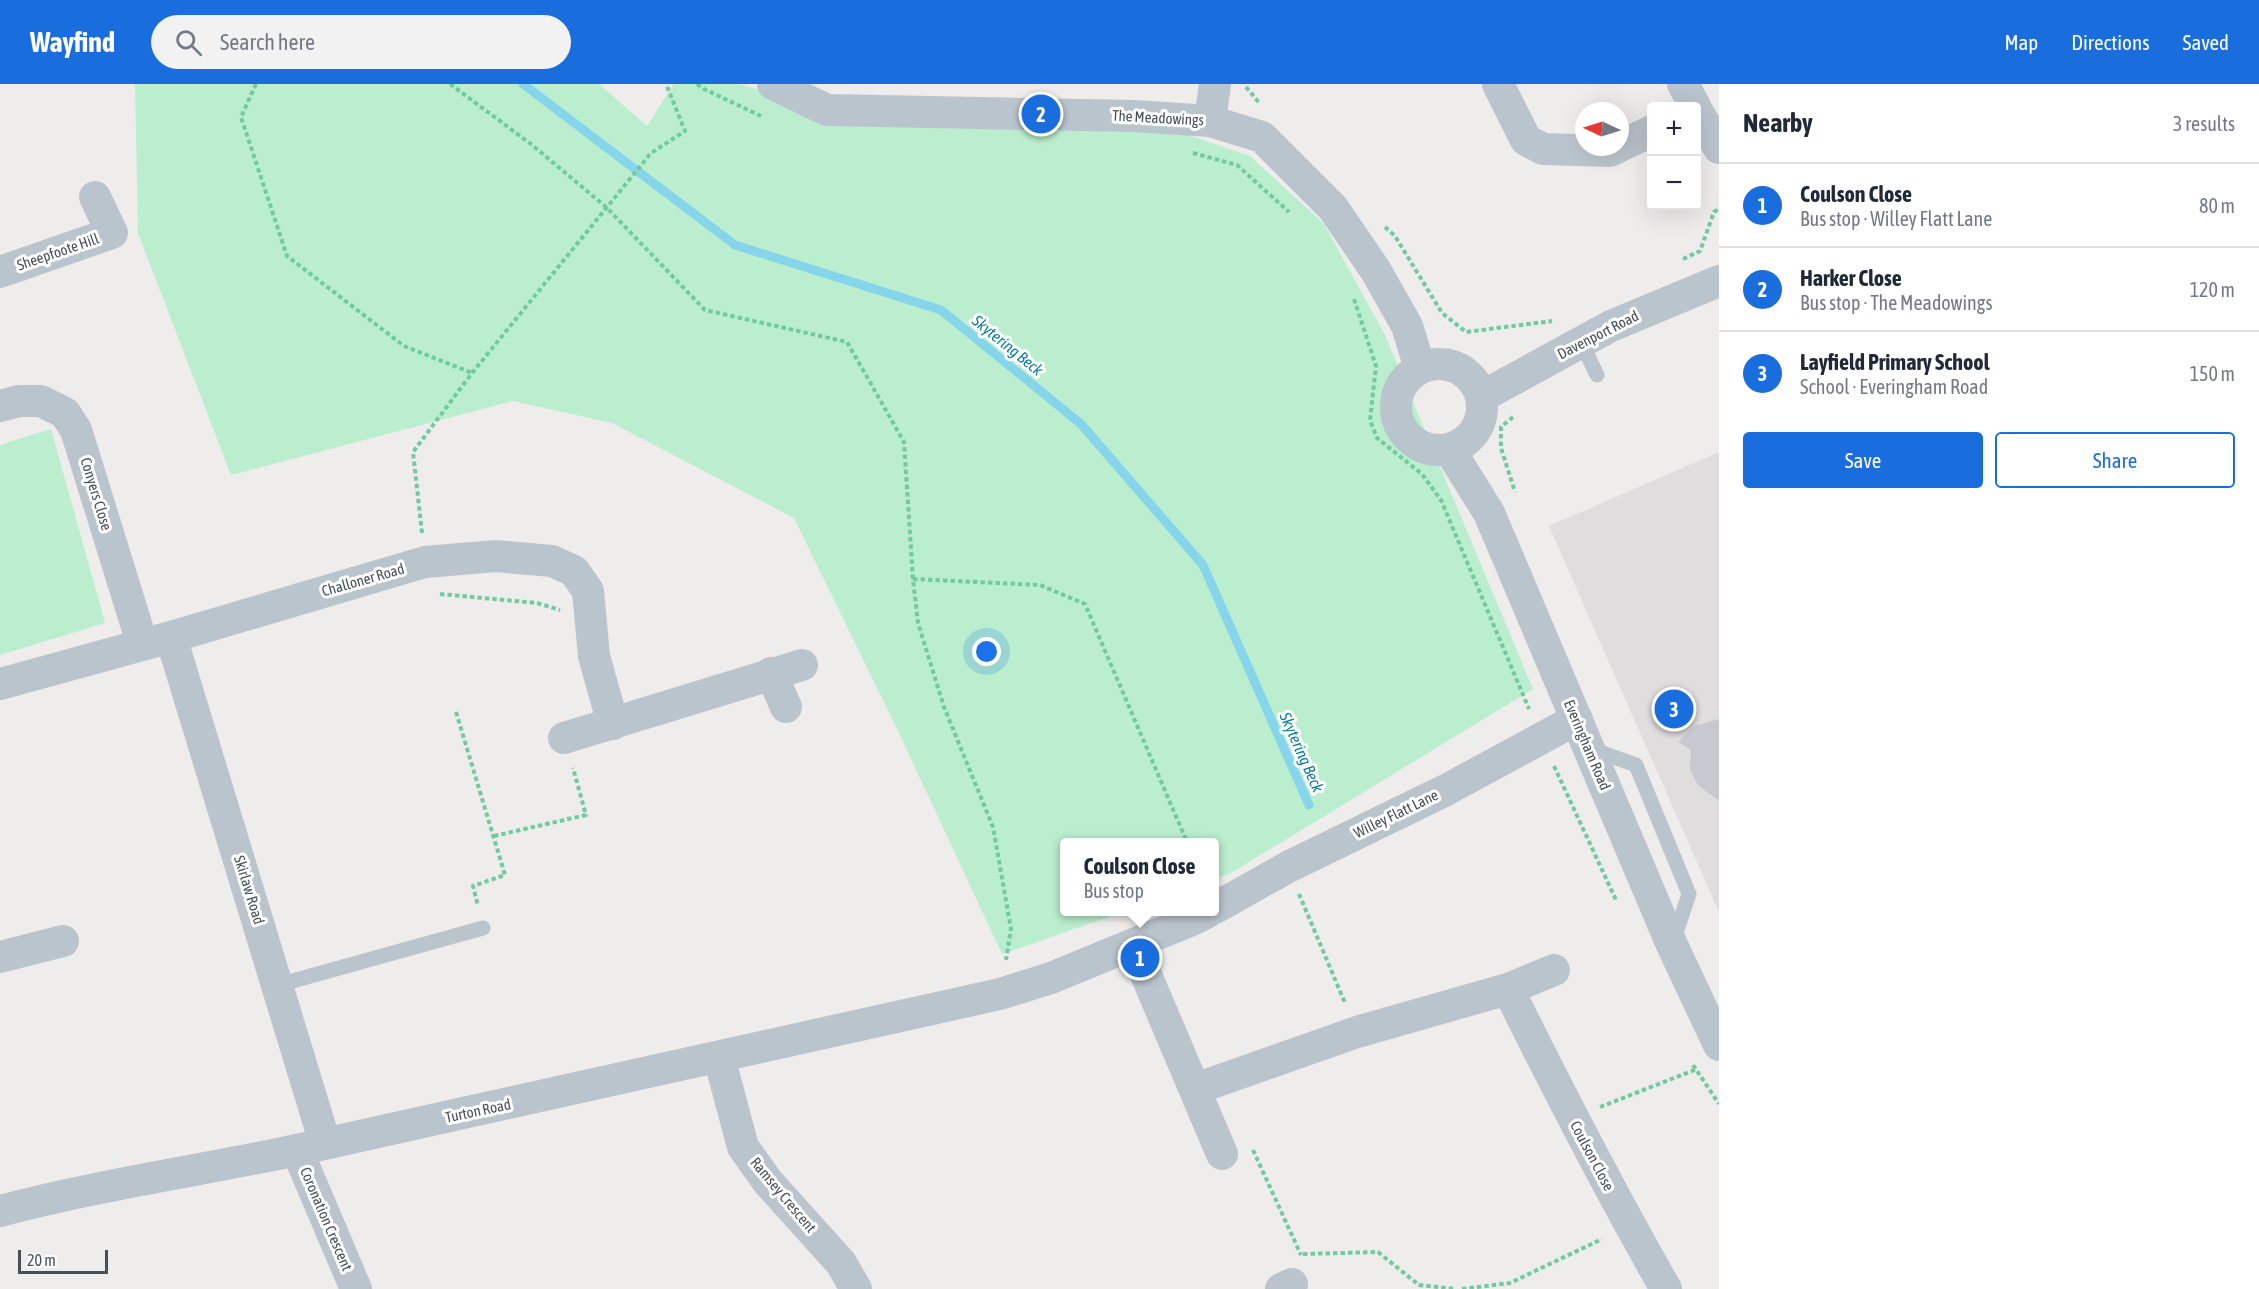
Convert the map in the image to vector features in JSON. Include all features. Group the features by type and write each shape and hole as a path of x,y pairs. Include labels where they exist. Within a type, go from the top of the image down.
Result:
{"street":[{"name":"The Meadowings","path":"773,84 827,110 1136,116 1210,121 1262,137 1333,208 1376,271 1407,326 1420,368"},
{"path":"1210,121 1215,84"},
{"path":"1498,84 1526,140 1543,148 1575,151"},
{"path":"1683,84 1693,102"},
{"path":"1701,117 1719,148"},
{"path":"1629,141 1647,132"},
{"name":"Sheepfoote Hill","path":"0,272 112,233 95,197"},
{"name":"Davenport Road","path":"1481,397 1611,326 1719,280"},
{"path":"1439,363 1456,367 1469,376 1481,397 1482,407 1476,430 1465,442 1449,449 1433,450 1416,444 1401,428 1396,410 1397,395 1402,385 1420,368 1439,363"},
{"name":"Conyers Close","path":"0,406 19,401 41,401 65,413 76,430 157,640"},
{"name":"Everingham Road","path":"1449,449 1488,513 1713,1040"},
{"name":"Challoner Road","path":"0,684 425,562 496,556 552,561 574,571 588,591 594,656 613,724"},
{"name":"Skirlaw Road","path":"157,640 278,985 311,1146"},
{"path":"564,738 801,665"},
{"path":"771,674 786,707"},
{"name":"Willey Flatt Lane","path":"1219,906 1288,867 1446,790 1541,739 1582,734"},
{"path":"1000,994 1052,978 1200,916"},
{"path":"0,957 63,941"},
{"path":"1144,970 1222,1154"},
{"path":"1195,1089 1357,1032 1508,989 1554,970"},
{"name":"Coulson Close","path":"1508,989 1557,1083 1572,1118 1666,1289"},
{"name":"Turton Road","path":"0,1211 48,1198 311,1146 1000,994"},
{"name":"Ramsey Crescent","path":"719,1057 743,1147 768,1182 842,1263 856,1289"},
{"name":"Coronation Crescent","path":"311,1146 356,1289"}],"lane":[{"path":"1581,342 1597,375"},
{"path":"278,985 483,927"}],"path":[{"path":"256,84 241,117 287,256 404,346 472,374"},
{"path":"450,84 531,144 606,207 705,310 847,342 904,442 918,623 944,707 993,827 1011,929 1000,994"},
{"path":"591,620 537,603 430,593 413,452 472,374 651,153 685,131 666,84"},
{"path":"697,84 766,118"},
{"path":"1243,84 1263,107"},
{"path":"1185,151 1237,165 1297,219"},
{"path":"1679,261 1700,251 1714,212 1719,209"},
{"path":"1379,220 1395,236 1442,313 1466,332 1555,321"},
{"path":"1353,294 1376,366 1370,420 1377,438 1422,474 1442,501 1541,739 1621,909"},
{"path":"1518,500 1501,448 1501,427 1519,413"},
{"path":"913,579 1040,585 1085,604 1184,838"},
{"path":"456,712 506,874 473,886 483,927"},
{"path":"494,836 586,815 564,738"},
{"path":"1288,867 1357,1032"},
{"path":"1572,1118 1695,1069 1713,1040"},
{"path":"1690,1059 1719,1104"},
{"path":"1222,1154 1251,1145 1302,1254 1287,1287"},
{"path":"1462,1289 1510,1283 1630,1226"},
{"path":"1302,1254 1378,1252 1419,1285 1456,1289"}],"shaded area":[{"path":"1719,452 1719,912 1549,526"}],"green space":[{"path":"135,84 599,84 647,126 674,84 738,84 808,103 1179,132 1250,156 1324,224 1385,335 1533,689 1231,873 1219,878 1219,838 1060,838 1060,916 1111,916 1002,954 899,733 794,518 612,423 513,401 231,475 138,233"},
{"path":"51,429 105,623 0,655 0,445"}],"building":[{"path":"1719,719 1719,801 1698,785 1690,770 1691,750 1678,742 1695,726"}],"waterway":[{"name":"Skytering Beck","path":"523,84 735,245 941,310 1081,424 1203,565 1309,805"}],"place":[{"name":"Harker Close","path":"1041,114"},
{"name":"Layfield Primary School","path":"1674,709"},
{"name":"Coulson Close","path":"1140,958"}]}
